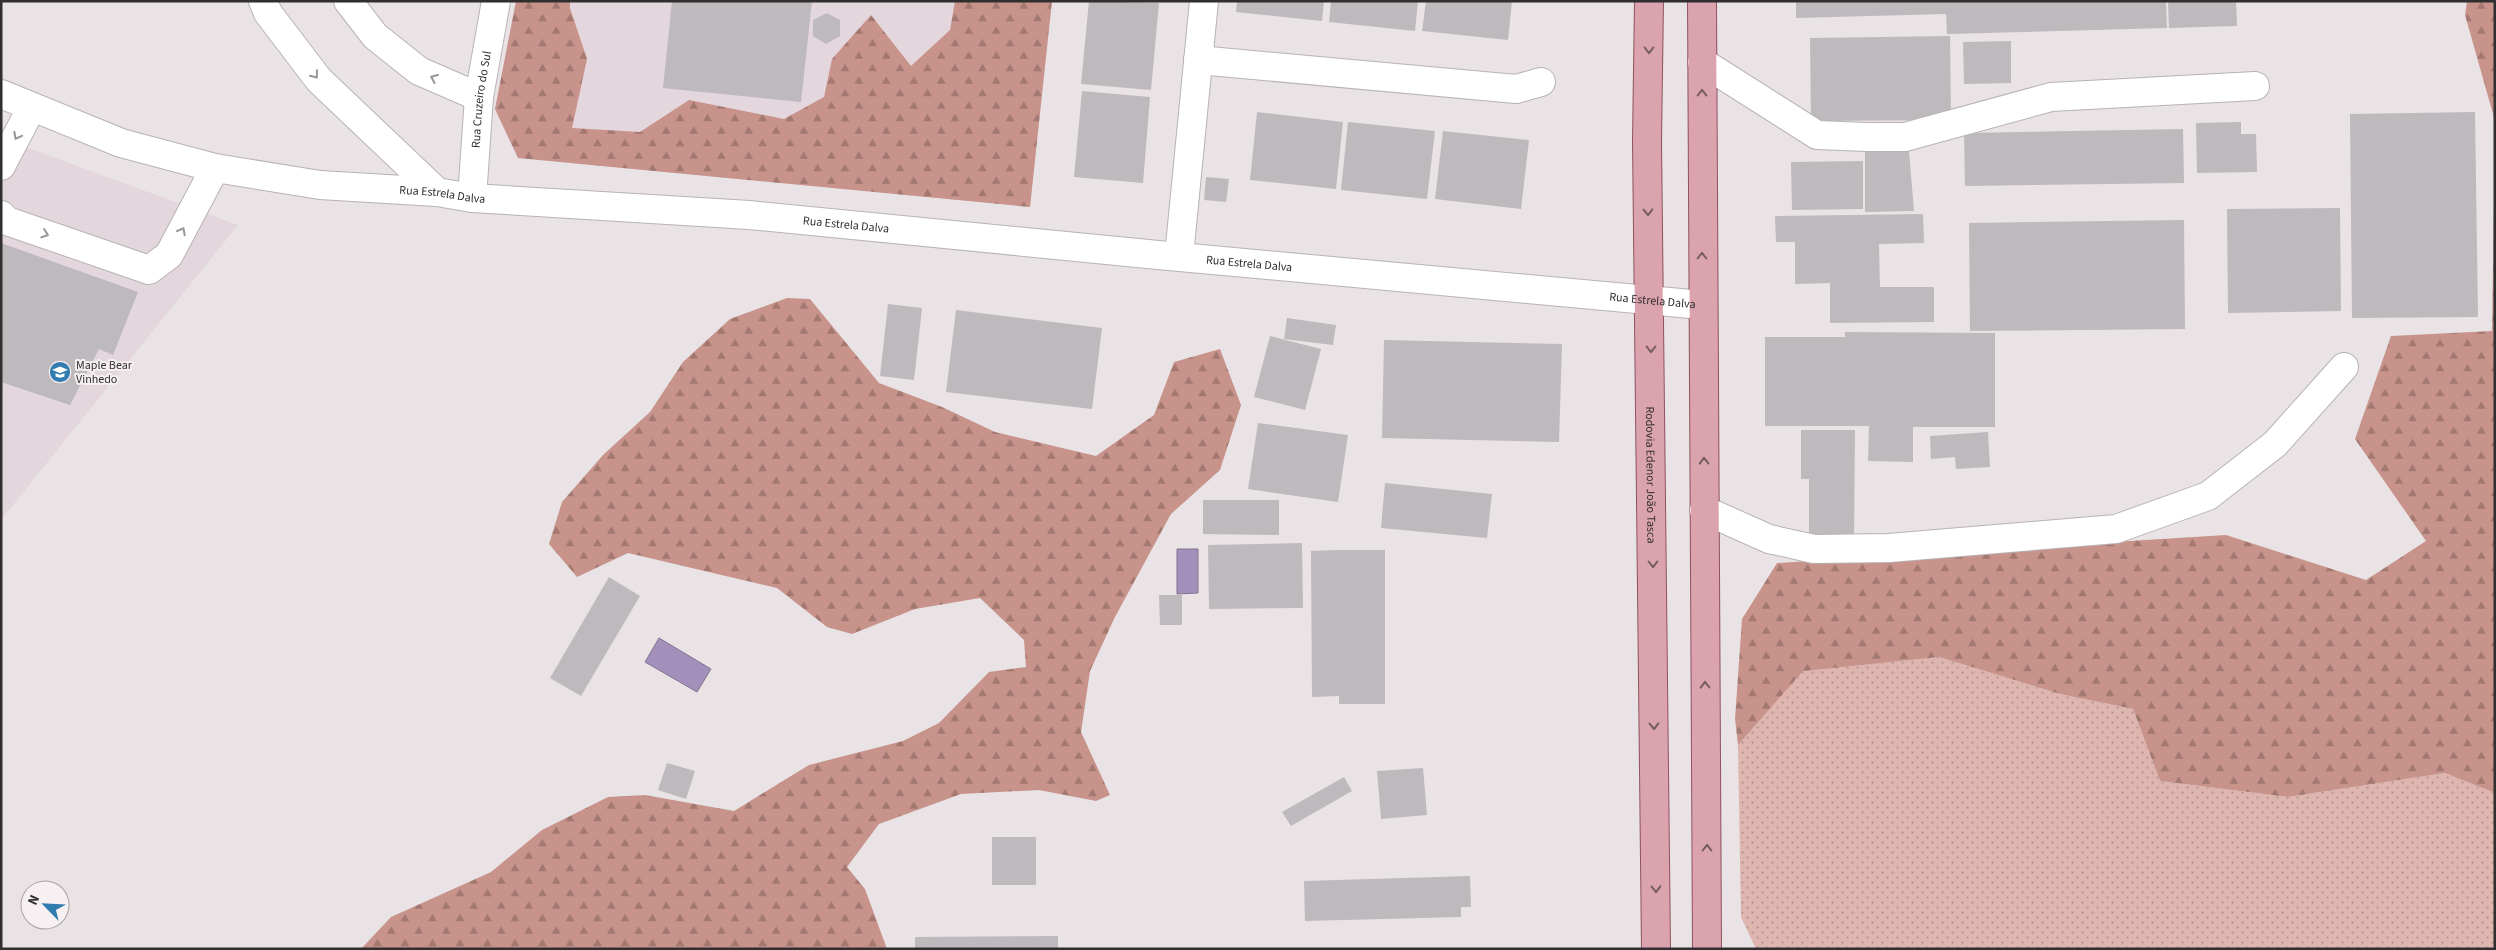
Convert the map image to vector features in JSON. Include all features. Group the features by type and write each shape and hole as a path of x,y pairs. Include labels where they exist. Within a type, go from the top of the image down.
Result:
{"main road":[{"name":"Rodovia Edenor João Tasca","path":"1649,1 1647,141 1656,949"},
{"path":"1702,1 1702,305 1708,949"}],"street":[{"path":"263,1 268,13 319,80 437,192"},
{"path":"348,1 375,36 419,71 479,97"},
{"name":"Rua Cruzeiro do Sul","path":"472,198 479,97 496,1"},
{"path":"1179,256 1204,1"},
{"path":"1198,60 1516,89 1541,82"},
{"path":"1702,62 1817,134 1857,136 1905,137 2051,97 2255,86"},
{"name":"Rua Estrela Dalva","path":"1,94 121,143 215,168 320,186 437,192 472,198 749,215 1702,305"},
{"path":"1,166 32,107"},
{"path":"1,215 7,221 149,270 169,255 215,168"},
{"path":"1704,510 1769,539 1814,549 1889,548 2116,529 2208,496 2275,444 2344,368"}],"shaded area":[{"path":"516,1 1052,1 1030,207 518,158 495,109"},
{"name":"Maple Bear Vinhedo","path":"1,138 238,225 1,520"},
{"path":"1177,549 1198,549 1198,593 1177,594"},
{"path":"659,638 711,669 697,692 645,662"},
{"path":"1939,657 2060,694 2133,709 2160,781 2288,797 2445,773 2495,793 2495,949 1756,949 1741,917 1738,745 1803,670"}],"green space":[{"path":"516,1 570,1 570,8 587,59 572,128 640,132 689,100 784,119 824,97 832,59 871,15 911,66 950,30 955,1 1052,1 1030,207 518,158 495,109"},
{"path":"2467,1 2495,1 2495,121 2465,15"},
{"path":"2495,139 2495,793 2445,773 2288,797 2160,781 2133,709 2060,694 1939,657 1803,671 1738,745 1735,719 1742,619 1777,563 2226,535 2366,580 2426,541 2355,439 2391,336 2492,331"},
{"path":"787,298 810,299 879,383 942,407 995,432 1096,456 1154,415 1174,362 1220,349 1241,405 1220,470 1171,514 1115,617 1090,671 1081,732 1110,795 1096,801 1039,790 961,794 879,824 847,867 865,889 887,949 361,949 391,917 491,872 542,830 608,797 645,795 734,811 809,765 903,741 939,723 989,672 1026,667 1024,640 980,598 915,609 852,634 827,627 777,588 628,553 577,577 549,544 562,502 603,455 650,412 683,362 730,319"}],"building":[{"path":"672,1 812,1 801,102 663,88"},
{"path":"1089,1 1159,3 1151,90 1081,84"},
{"path":"1237,1 1324,1 1322,21 1236,12"},
{"path":"1331,1 1418,1 1415,31 1329,22"},
{"path":"1426,1 1512,1 1508,40 1422,31"},
{"path":"1796,1 2166,1 2167,28 1947,34 1946,14 1796,18"},
{"path":"2168,1 2236,1 2237,26 2169,28"},
{"path":"827,13 840,20 840,36 826,44 813,36 813,20"},
{"path":"1950,36 1951,120 1811,121 1810,38"},
{"path":"2011,41 2011,83 1964,84 1963,42"},
{"path":"1082,91 1150,97 1143,183 1074,177"},
{"path":"1257,112 1343,122 1336,189 1250,180"},
{"path":"2475,112 2478,317 2352,318 2350,114"},
{"path":"1348,122 1435,131 1427,199 1341,190"},
{"path":"2241,122 2241,134 2256,134 2257,172 2197,173 2196,123"},
{"path":"2183,129 2184,183 1965,186 1964,133"},
{"path":"1443,131 1529,140 1521,209 1435,199"},
{"path":"1909,151 1914,211 1865,212 1865,152"},
{"path":"1863,161 1863,209 1792,210 1791,162"},
{"path":"1206,177 1229,179 1226,202 1204,200"},
{"path":"2340,208 2341,311 2228,313 2227,209"},
{"path":"1923,214 1924,243 1879,244 1880,287 1934,287 1934,322 1830,323 1830,283 1795,284 1795,242 1776,242 1775,216"},
{"path":"2184,220 2185,329 1970,331 1969,223"},
{"path":"1,243 138,292 113,355 99,349 70,405 1,382"},
{"path":"888,304 922,308 914,380 880,376"},
{"path":"956,310 1102,328 1092,409 946,392"},
{"path":"1287,318 1336,325 1333,345 1284,339"},
{"path":"1845,332 1995,333 1995,427 1913,427 1913,462 1868,461 1869,426 1765,426 1765,337 1845,337"},
{"path":"1270,336 1321,349 1305,410 1254,397"},
{"path":"1384,340 1562,344 1559,442 1382,438"},
{"path":"1258,423 1348,435 1338,502 1248,489"},
{"path":"1801,430 1855,430 1854,540 1809,540 1809,479 1801,479"},
{"path":"1988,432 1990,467 1956,469 1955,457 1931,459 1930,436"},
{"path":"1385,483 1492,494 1487,538 1381,528"},
{"path":"1203,500 1279,500 1279,535 1203,534"},
{"path":"1302,543 1303,608 1209,609 1208,545"},
{"path":"1385,550 1385,704 1339,704 1339,696 1312,697 1311,551"},
{"path":"609,577 640,596 581,696 550,678"},
{"path":"1159,595 1182,595 1182,625 1160,625"},
{"path":"667,763 695,771 686,799 658,790"},
{"path":"1423,768 1427,815 1381,819 1377,771"},
{"path":"1344,777 1352,791 1291,826 1282,812"},
{"path":"992,837 1036,837 1036,885 992,885"},
{"path":"1470,876 1471,907 1461,907 1461,917 1305,921 1304,881"},
{"path":"1058,936 1058,949 915,949 915,937"}],"place":[{"name":"Maple Bear Vinhedo","path":"60,372"}]}
